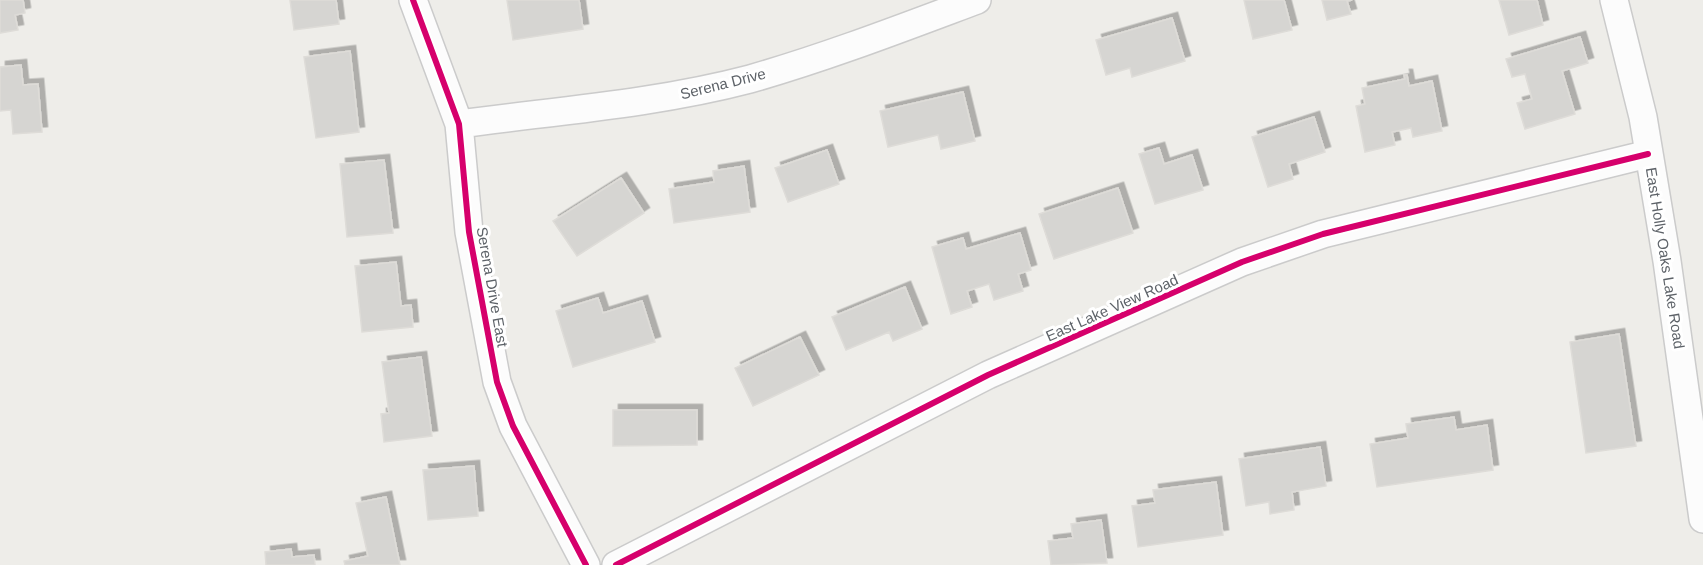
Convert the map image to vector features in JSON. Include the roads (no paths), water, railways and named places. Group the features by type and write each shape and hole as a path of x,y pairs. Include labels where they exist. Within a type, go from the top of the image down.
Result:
{"street":[{"name":"Serena Drive East","path":"414,0 459,124 469,232 497,382 513,426 586,565"},
{"name":"Serena Drive","path":"459,124 676,96 749,79 824,56 977,0"},
{"name":"East Holly Oaks Lake Road","path":"1614,0 1643,117 1667,261 1703,519"},
{"name":"East Lake View Road","path":"616,565 988,375 1242,262 1315,236 1648,154"}]}
